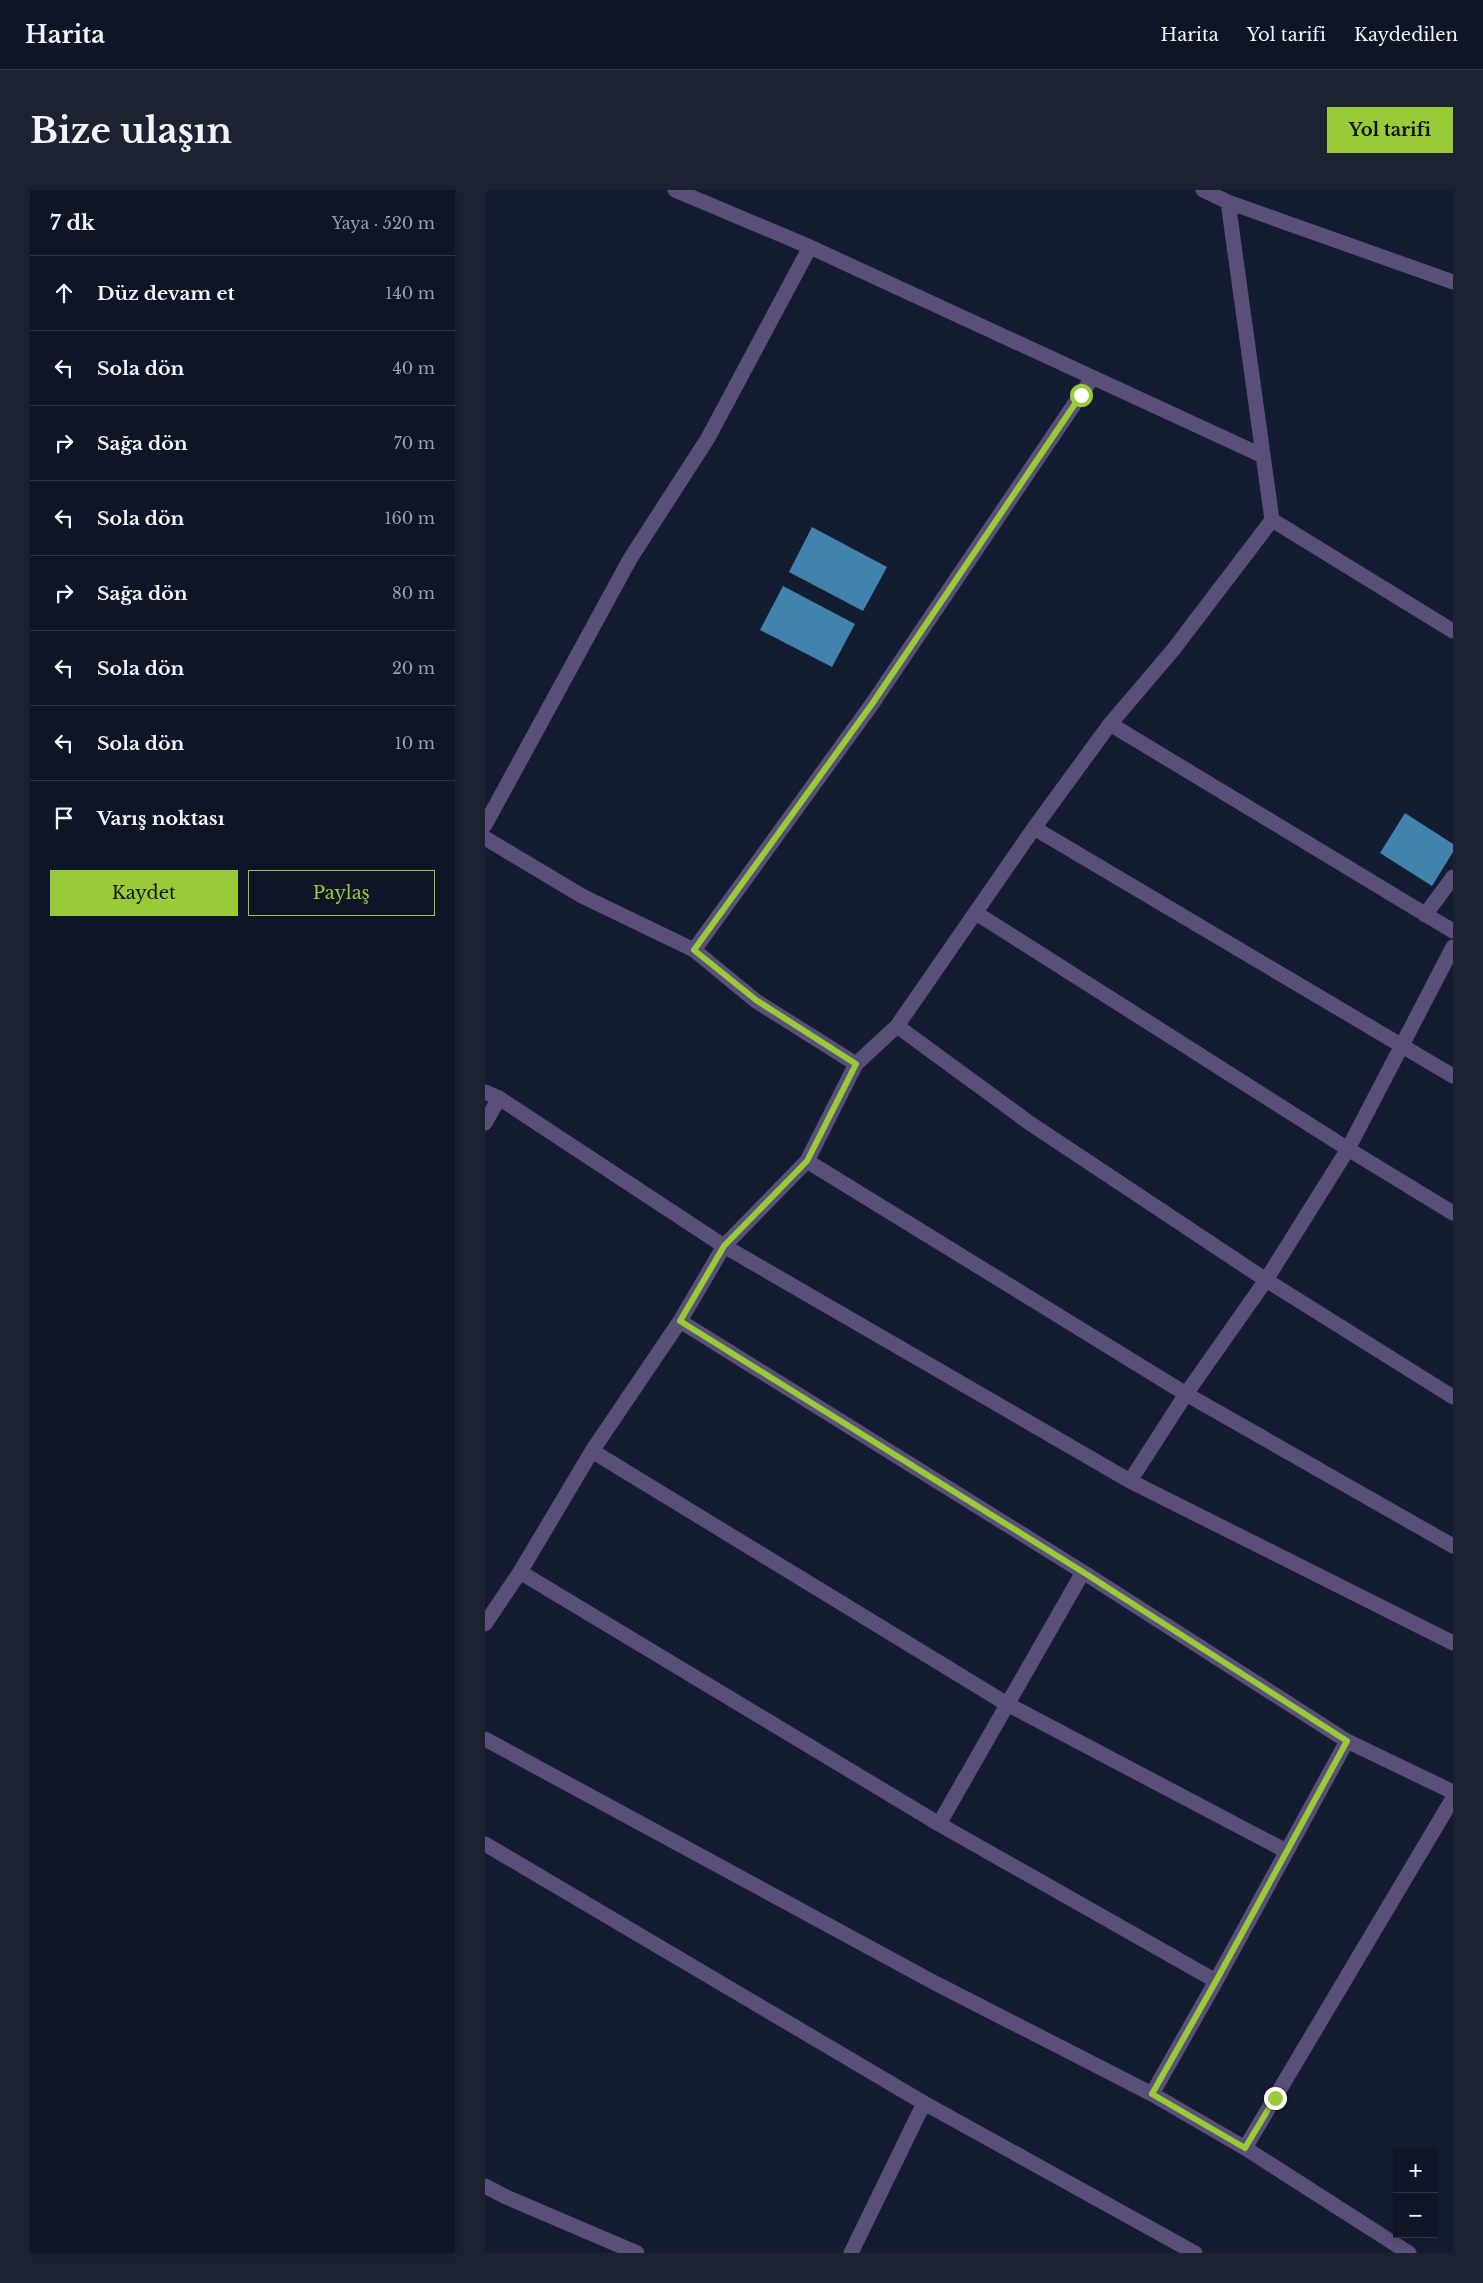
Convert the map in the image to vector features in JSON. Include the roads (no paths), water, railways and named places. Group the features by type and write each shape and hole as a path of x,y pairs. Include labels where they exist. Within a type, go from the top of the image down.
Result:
{"street":[{"path":"675,190 810,247 1261,455"},
{"path":"1203,190 1228,202 1453,282"},
{"path":"485,1624 521,1572 592,1451 680,1321 724,1246 807,1161 856,1064 897,1026 1034,828 1110,724 1173,650 1272,520 1261,455 1228,202"},
{"path":"485,825 630,559 707,438 810,247"},
{"path":"694,950 872,704 1093,378"},
{"path":"1272,520 1453,631"},
{"path":"1110,724 1425,915 1453,930"},
{"path":"1034,828 1453,1076"},
{"path":"485,838 582,896 694,950 756,1000 856,1064"},
{"path":"1425,915 1453,877"},
{"path":"976,914 1348,1149 1453,1213"},
{"path":"1130,1481 1186,1394 1266,1280 1348,1149 1453,947"},
{"path":"897,1026 1031,1124 1266,1280 1453,1397"},
{"path":"485,1092 499,1098 724,1246 1130,1481 1453,1643"},
{"path":"485,1123 499,1098"},
{"path":"807,1161 1186,1394 1453,1546"},
{"path":"680,1321 1083,1572 1347,1741 1453,1792"},
{"path":"592,1451 1007,1704 1286,1851"},
{"path":"521,1572 939,1824 1216,1981"},
{"path":"939,1824 1083,1572"},
{"path":"485,1739 935,1983 1152,2094 1245,2148 1409,2253"},
{"path":"1152,2094 1347,1741"},
{"path":"1245,2148 1453,1798"},
{"path":"485,1844 924,2103 1195,2253"},
{"path":"851,2253 924,2103"},
{"path":"485,2186 506,2197 637,2253"}]}
